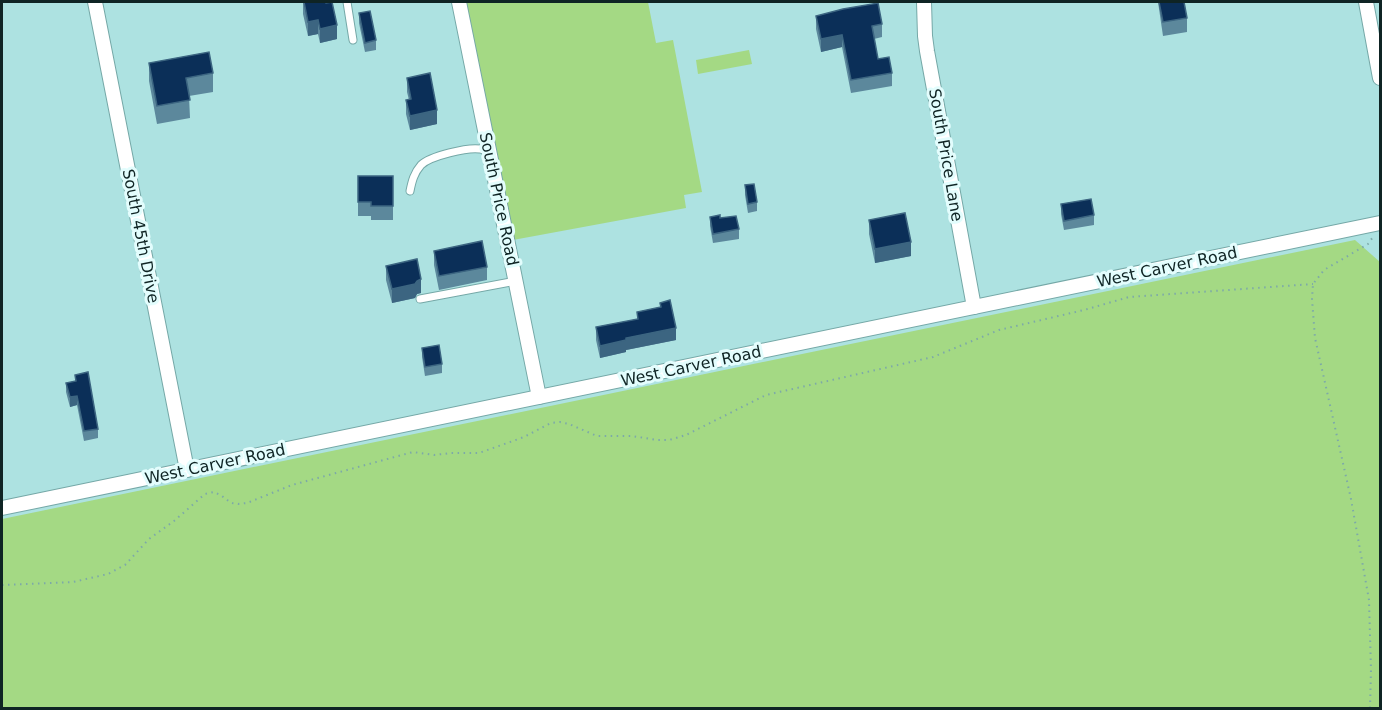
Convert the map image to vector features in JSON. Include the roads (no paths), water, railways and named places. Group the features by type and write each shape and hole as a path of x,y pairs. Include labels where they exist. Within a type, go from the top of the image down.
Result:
{"street":[{"name":"South 45th Drive","path":"95,2 187,470"},
{"name":"South Price Road","path":"459,2 539,397"},
{"name":"South Price Lane","path":"924,2 927,51 972,298"},
{"path":"1366,2 1380,78"},
{"name":"West Carver Road","path":"2,508 539,397 972,298 1377,228"}],"lane":[{"path":"347,2 353,40"},
{"path":"410,191 413,175 422,164 437,156 470,149 489,152"},
{"path":"420,299 516,281"}]}
